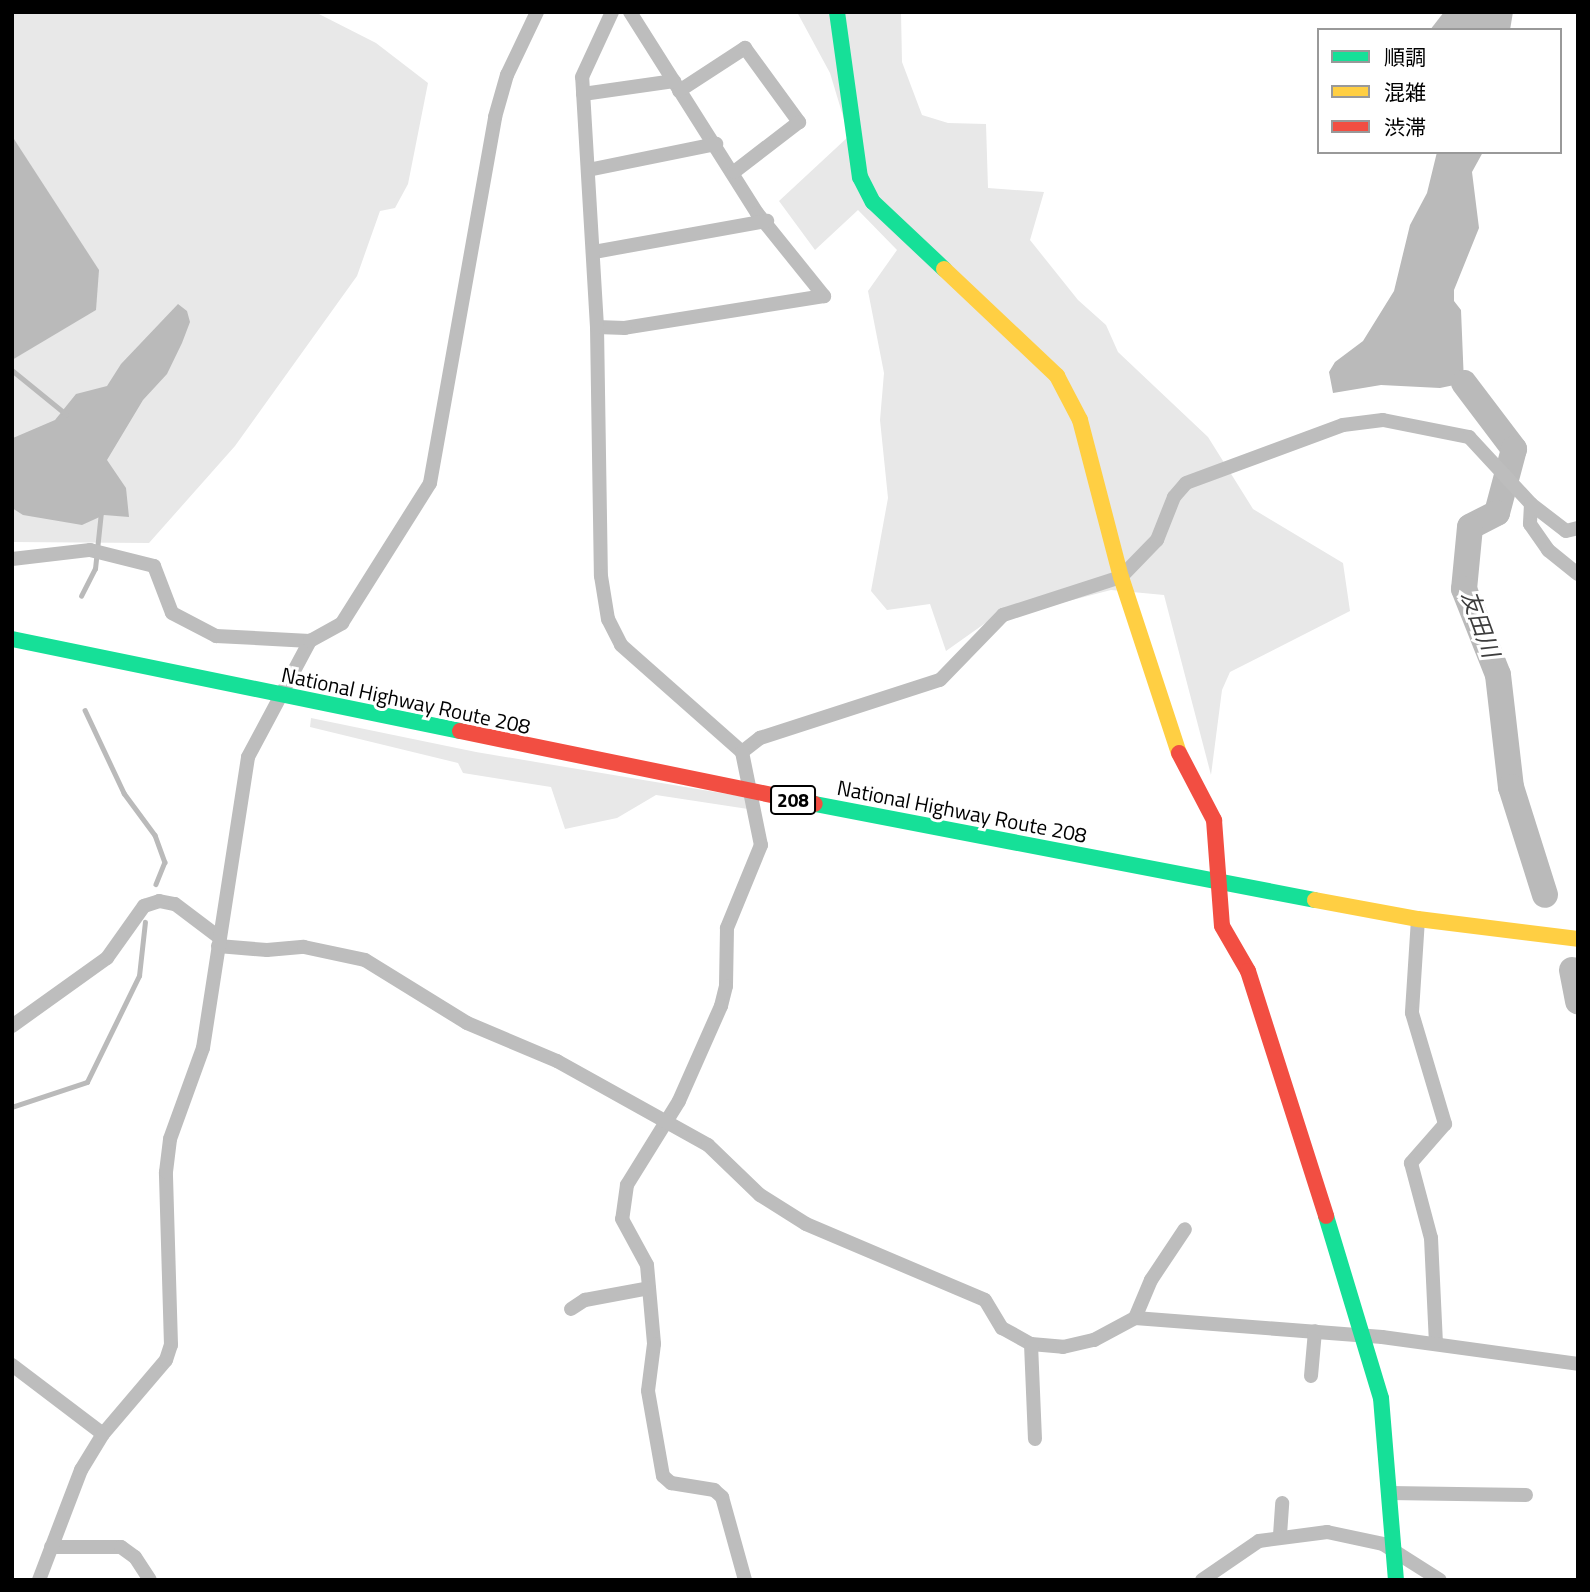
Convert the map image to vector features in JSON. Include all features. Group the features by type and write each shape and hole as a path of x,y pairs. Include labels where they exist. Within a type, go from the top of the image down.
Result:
{"main road":[{"path":"837,12 860,177 873,202 891,222 1057,376 1080,420 1121,577 1186,774 1214,820 1221,882 1222,926 1248,971 1381,1398 1396,1580"},
{"name":"National Highway Route 208","path":"12,639 750,791 1221,882 1418,919 1578,939"}],"street":[{"path":"39,1580 81,1470 103,1434 166,1360 171,1345 166,1172 170,1139 203,1048 248,757 310,641 342,623 430,483 495,117 507,75 537,12"},
{"path":"612,12 582,77 597,327 601,576 608,619 621,645 742,751 761,845 757,862 727,928 724,996 667,1121 627,1185 622,1204 622,1219 647,1265 653,1344 648,1391 663,1476 671,1483 714,1490 722,1497 745,1580"},
{"path":"597,327 625,328 824,296 767,221 630,12"},
{"path":"583,94 677,86 745,48 799,122 734,172"},
{"path":"588,170 716,144"},
{"path":"594,252 767,221"},
{"path":"742,751 760,738 940,680 1003,615 1121,577 1157,540 1178,488 1343,425 1383,420 1469,437 1531,504 1566,531 1578,528"},
{"path":"1531,504 1530,524 1548,550 1578,574"},
{"path":"12,559 90,550 108,553 155,566 172,613 216,636 310,641"},
{"path":"12,1026 107,958 144,906 159,901 175,904 219,942 267,950 304,947 365,960 467,1023 557,1061 708,1145 760,1195 806,1224 985,1300 1002,1328 1031,1344 1063,1347 1094,1340 1135,1318 1436,1343 1578,1364"},
{"path":"1418,919 1412,1013 1446,1124 1411,1163 1431,1238 1436,1343"},
{"path":"1135,1318 1151,1280 1185,1229"},
{"path":"571,1309 585,1300 649,1287"},
{"path":"1312,1377 1315,1331"},
{"path":"1031,1344 1035,1439"},
{"path":"12,1365 103,1434"},
{"path":"1389,1493 1526,1495"},
{"path":"1280,1535 1282,1503"},
{"path":"1202,1580 1259,1541 1280,1535 1327,1532 1394,1549 1440,1580"},
{"path":"51,1547 121,1547 135,1557 150,1580"}],"shaded area":[{"path":"12,12 315,12 376,43 428,83 408,184 395,208 380,211 357,276 235,446 149,543 12,542"},
{"path":"797,12 901,12 902,62 922,115 948,123 986,124 988,188 1044,192 1030,240 1078,300 1106,325 1118,352 1208,437 1253,509 1343,563 1350,611 1230,672 1222,690 1211,775 1164,595 1111,590 1057,604 1008,607 946,651 930,604 887,610 871,591 888,498 880,420 884,373 868,291 897,250 858,210 815,250 779,201 849,136 830,73"},
{"path":"1444,12 1513,12 1510,28 1432,28"},
{"path":"12,136 99,270 96,310 12,360"},
{"path":"1437,154 1482,154 1472,172 1479,228 1454,290 1454,301 1461,310 1464,383 1440,388 1381,385 1333,393 1329,372 1335,362 1363,341 1394,291 1410,225 1427,193"},
{"path":"178,304 187,311 190,322 182,343 167,374 143,400 107,460 126,488 129,517 104,515 82,525 23,515 12,508 13,438 55,420 76,394 107,386 121,364"},
{"path":"311,718 476,752 745,797 748,809 656,795 617,818 565,829 551,787 463,773 458,763 310,727"}],"waterway":[{"path":"12,370 66,414"},
{"name":"友田川","path":"1464,383 1514,449 1497,513 1470,527 1464,589 1498,675 1511,787 1545,895"},
{"path":"81,596 95,569 101,512"},
{"path":"85,710 124,793 155,835 165,862 156,884"},
{"path":"12,1107 87,1082 139,976 145,922"},
{"name":"友田川","path":"1572,970 1578,1001"}],"traffic: fast":[{"path":"837,12 860,177 873,202 944,269"},
{"path":"12,639 460,731"},
{"path":"815,804 1315,900"},
{"path":"1326,1216 1381,1398 1396,1580"}],"traffic: slow":[{"path":"944,269 1057,376 1080,420 1121,577 1179,753"},
{"path":"1315,900 1418,919 1578,939"}],"traffic: jam":[{"path":"460,731 815,804"},
{"path":"1179,753 1214,820 1222,926 1248,971 1326,1216"}]}
